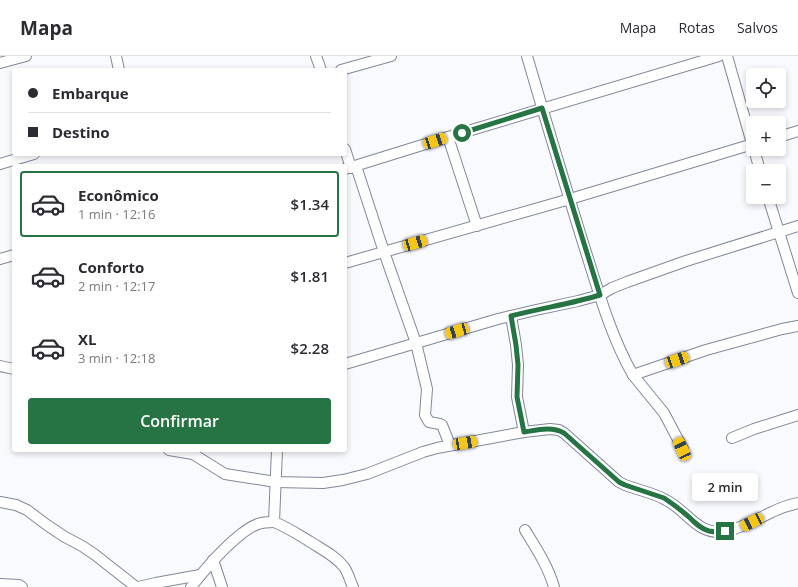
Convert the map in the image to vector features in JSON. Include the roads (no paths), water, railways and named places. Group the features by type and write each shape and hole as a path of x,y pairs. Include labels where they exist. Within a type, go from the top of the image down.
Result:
{"street":[{"path":"0,63 26,56"},
{"path":"116,56 119,68"},
{"path":"316,56 320,68"},
{"path":"347,68 392,56"},
{"path":"527,56 600,295 617,342 633,375 668,419 682,449"},
{"path":"351,168 542,108 719,56"},
{"path":"727,56 746,122"},
{"path":"786,134 798,131"},
{"path":"448,137 477,226"},
{"path":"347,262 746,148"},
{"path":"0,164 27,156"},
{"path":"347,156 384,252 416,343 427,389 425,415 429,422 442,425 450,445"},
{"path":"770,204 798,293"},
{"path":"347,363 511,316 578,302 600,295 627,282 686,261 798,226"},
{"path":"0,259 12,256"},
{"path":"511,316 518,365 517,397 524,432"},
{"path":"633,375 706,350 798,326"},
{"path":"0,366 12,369"},
{"path":"732,438 798,415"},
{"path":"181,452 193,454 225,474 276,482 323,483 367,474 437,448 524,432 550,429 559,430 564,433 619,482 664,498 695,523 711,532 725,531 741,527 773,511 798,503"},
{"path":"274,522 277,452"},
{"path":"0,502 16,505 27,510 65,537 94,554 139,587 200,575"},
{"path":"191,587 213,560 230,543 257,524 274,522 295,532 332,555 346,569 353,587"},
{"path":"525,530 548,569 554,587"},
{"path":"213,560 222,587"},
{"path":"0,584 19,585 22,587"}]}
